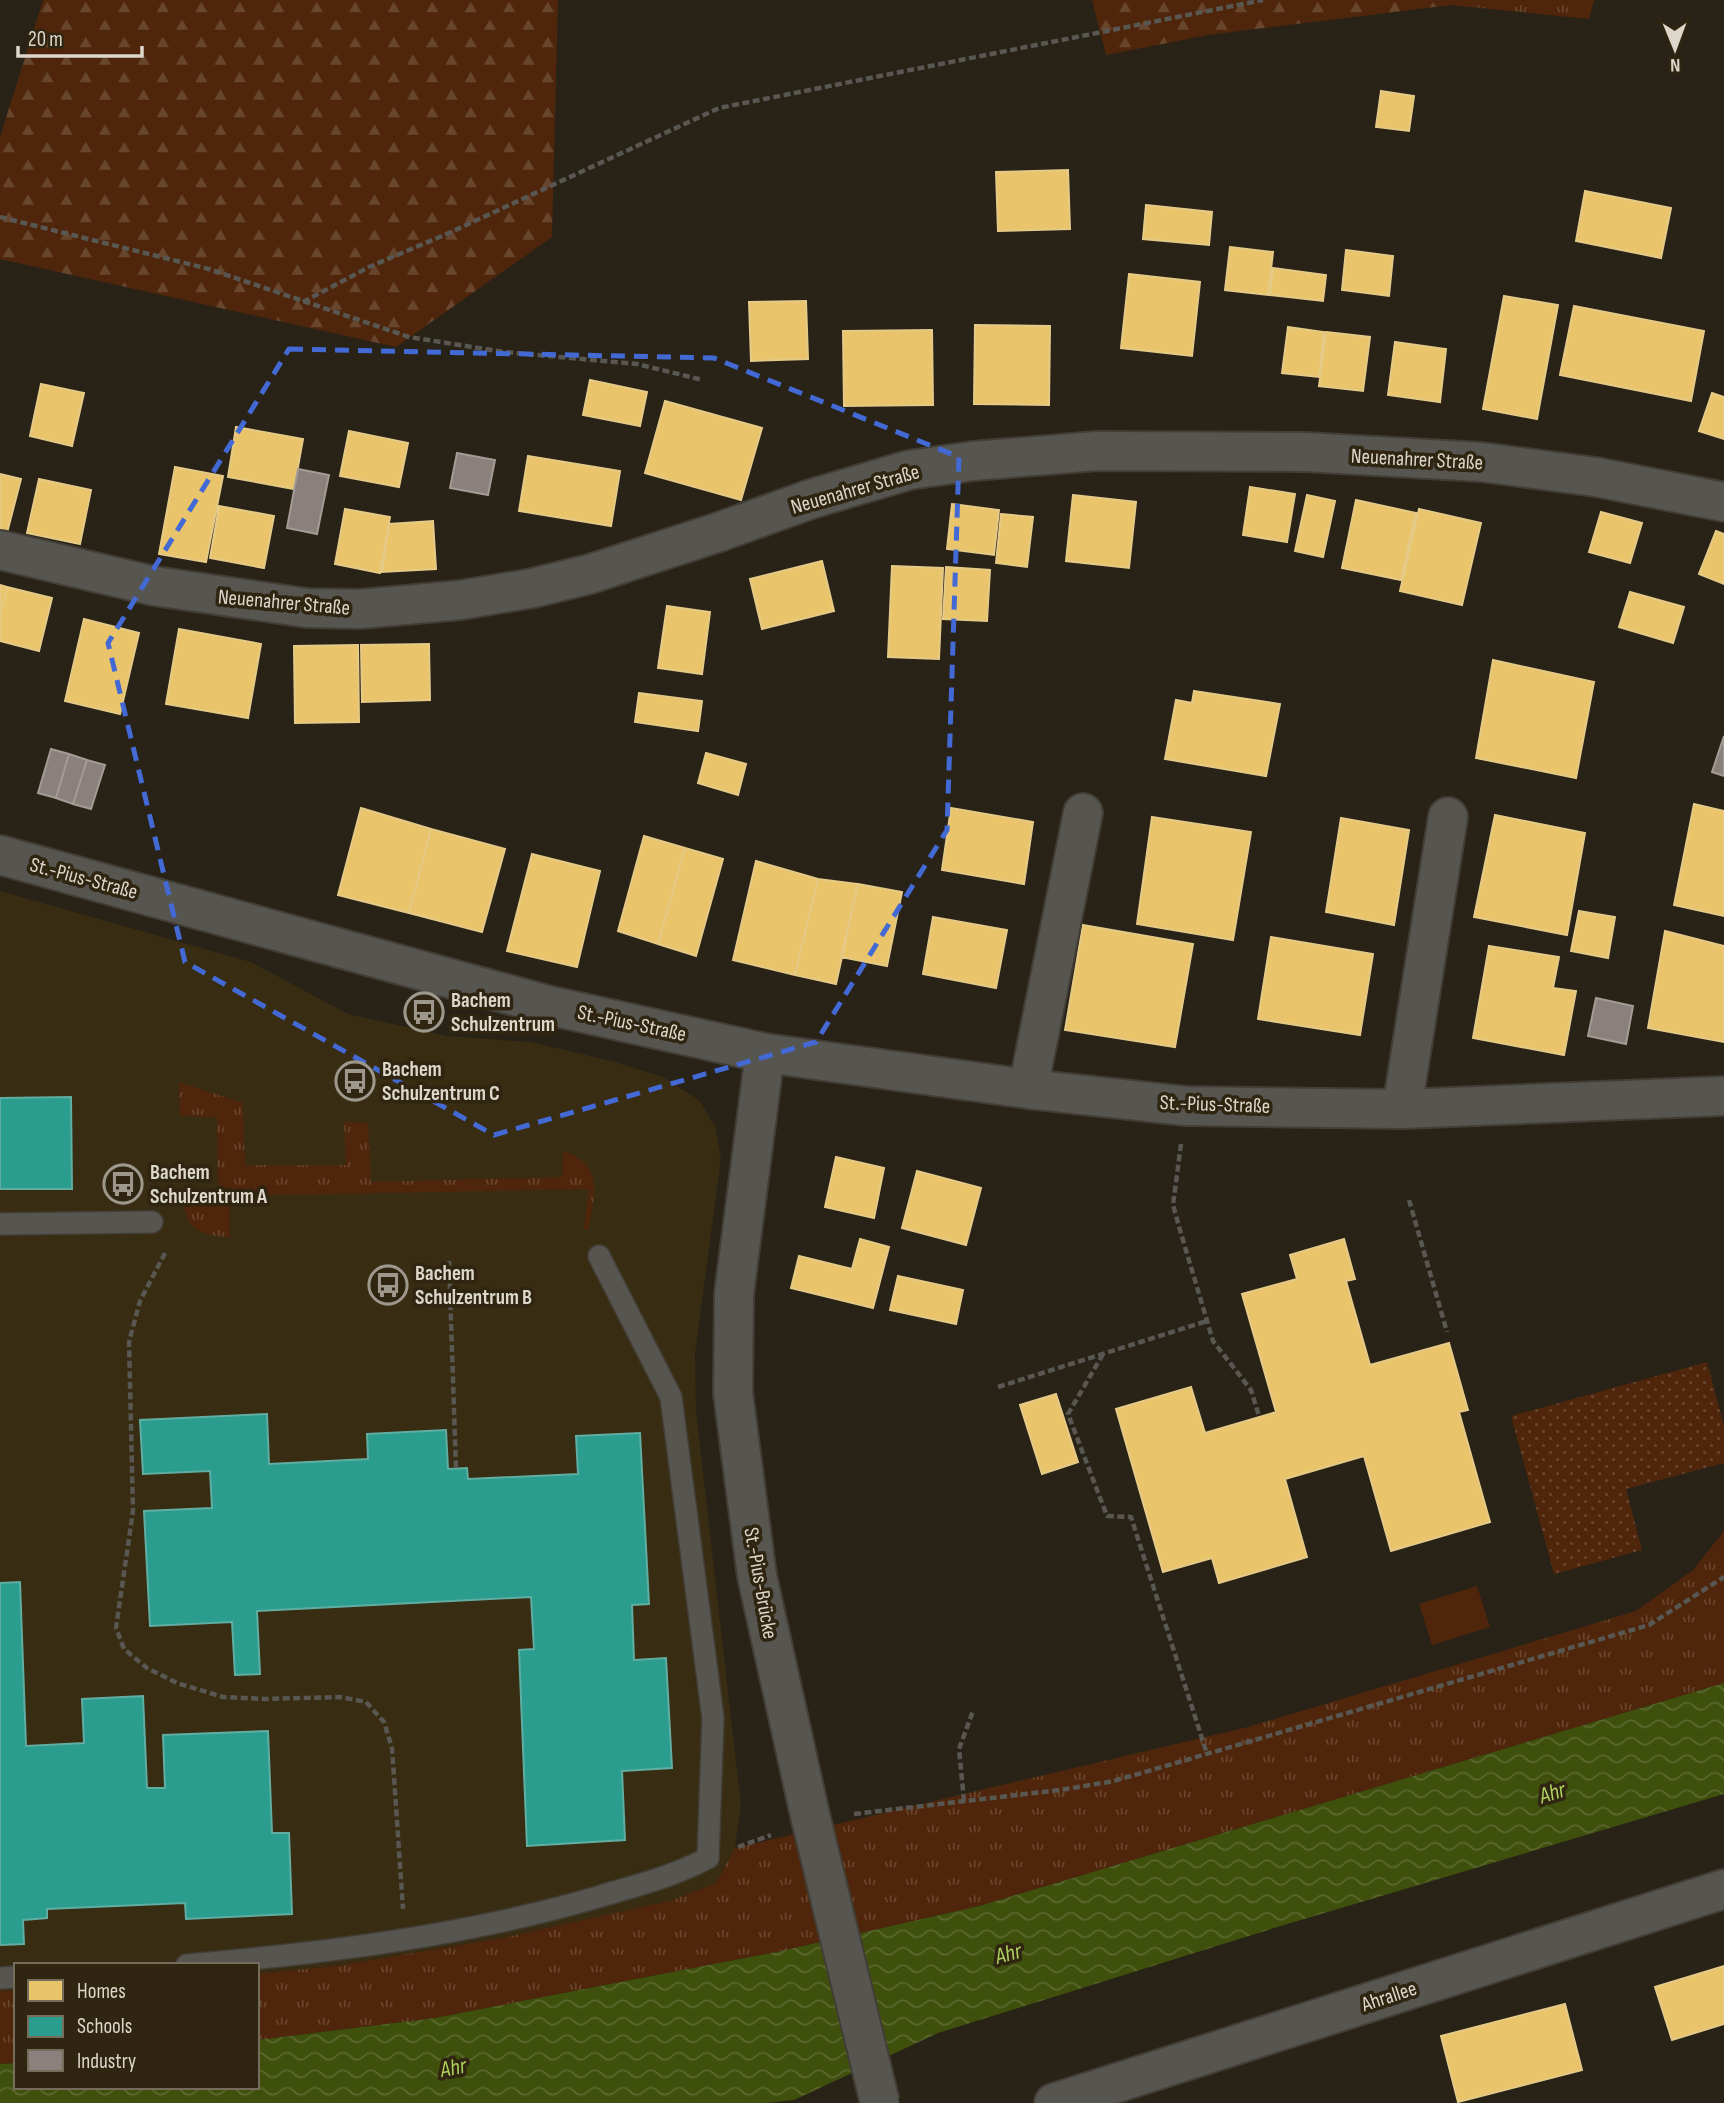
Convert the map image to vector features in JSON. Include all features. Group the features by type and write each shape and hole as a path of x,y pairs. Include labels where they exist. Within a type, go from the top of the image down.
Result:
{"street":[{"name":"Neuenahrer Straße","path":"0,550 180,590 307,608 360,609 461,600 533,588 590,574 811,499 909,470 973,461 1084,452 1305,453 1481,462 1596,477 1724,502"},
{"path":"1028,1089 1083,813"},
{"path":"1402,1109 1448,817"},
{"name":"St.-Pius-Straße","path":"0,855 547,1004 765,1053 1028,1089 1186,1106 1402,1109 1724,1097"},
{"name":"St.-Pius-Brücke","path":"765,1053 734,1294 733,1393 757,1576 810,1815 880,2103"},
{"name":"Ahrallee","path":"1054,2103 1724,1889"}],"lane":[{"path":"0,1224 152,1222"},
{"path":"209,1963 405,1940 537,1915 680,1873 708,1858 713,1718 671,1397 599,1256"}],"path":[{"path":"303,302 369,267 449,233 719,108 1263,0"},
{"path":"0,217 35,228 209,269 409,337 504,352 637,364 703,380"},
{"path":"1186,1106 1173,1205 1213,1341 1251,1390 1259,1416"},
{"path":"1409,1200 1447,1332"},
{"path":"167,1249 140,1301 129,1342 134,1511 116,1628 124,1649 147,1668 189,1687 223,1697 340,1697 366,1702 384,1722 392,1748 405,1940"},
{"path":"449,1261 456,1469"},
{"path":"998,1387 1207,1321"},
{"path":"1103,1354 1068,1414 1107,1516 1131,1517 1207,1754"},
{"path":"854,1814 1114,1781 1649,1625 1724,1577"},
{"path":"964,1801 958,1749 973,1711"}],"highlighted area":[{"path":"289,349 714,358 959,457 947,830 816,1042 494,1135 185,962 108,643"}],"shaded area":[{"path":"0,891 251,962 348,1014 447,1036 530,1042 612,1061 663,1077 699,1100 715,1126 721,1158 695,1354 696,1410 741,1805 735,1848 716,1883 673,1900 507,1937 342,1965 259,1974 259,1963 14,1963 14,1990 0,1991"}],"green space":[{"path":"43,0 558,0 552,237 396,347 0,259 0,137"},
{"path":"1092,0 1449,0 1451,5 1208,35 1106,55"},
{"path":"1449,0 1594,0 1589,19 1451,5"},
{"path":"179,1082 243,1103 245,1165 346,1165 344,1122 368,1123 371,1182 562,1177 563,1151 586,1164 591,1173 594,1194 588,1230 584,1229 589,1189 230,1196 230,1237 210,1235 190,1223 186,1216 183,1195 218,1196 217,1117 180,1116"},
{"path":"1707,1362 1724,1426 1724,1463 1626,1489 1642,1550 1554,1574 1511,1416"},
{"path":"1724,1531 1724,1683 979,1906 781,1951 435,2018 259,2040 259,1974 342,1965 507,1937 673,1900 716,1883 735,1848 1248,1727 1636,1611 1693,1570"},
{"path":"1477,1586 1490,1627 1432,1645 1419,1604"},
{"path":"14,1990 14,2063 0,2064 0,1991"}],"water":[{"name":"Ahr","path":"1724,1683 1724,1794 1274,1928 938,2033 794,2100 766,2103 0,2103 0,2064 14,2063 14,2089 259,2089 259,2040 435,2018 781,1951 979,1906"}],"building: Homes":[{"path":"1381,91 1414,96 1409,131 1376,127"},
{"path":"1068,170 1070,229 998,231 996,172"},
{"path":"1585,191 1671,208 1661,258 1576,241"},
{"path":"1146,205 1212,212 1209,245 1143,239"},
{"path":"1230,247 1273,252 1268,295 1225,290"},
{"path":"1346,250 1393,256 1389,296 1342,290"},
{"path":"1273,268 1326,275 1323,301 1270,295"},
{"path":"1129,274 1200,282 1192,356 1121,348"},
{"path":"1504,296 1558,305 1537,419 1483,409"},
{"path":"806,301 808,359 751,361 749,302"},
{"path":"1574,306 1704,331 1691,401 1560,375"},
{"path":"975,325 1050,326 1049,405 974,404"},
{"path":"1288,327 1324,332 1319,377 1282,373"},
{"path":"932,330 933,405 844,406 843,331"},
{"path":"1326,332 1370,337 1363,391 1319,386"},
{"path":"1395,342 1446,349 1440,402 1388,395"},
{"path":"590,380 647,392 640,426 583,415"},
{"path":"41,384 84,393 72,446 30,436"},
{"path":"1712,393 1724,397 1724,439 1699,431"},
{"path":"665,401 762,428 741,500 645,473"},
{"path":"236,427 303,439 294,489 228,477"},
{"path":"349,431 408,443 399,487 340,476"},
{"path":"528,456 620,471 611,526 519,511"},
{"path":"175,467 223,476 206,562 159,554"},
{"path":"0,474 21,479 7,533 0,532"},
{"path":"39,479 91,490 80,544 27,533"},
{"path":"1250,487 1295,494 1287,542 1243,535"},
{"path":"1073,495 1136,502 1129,568 1066,561"},
{"path":"1307,495 1335,501 1323,557 1295,551"},
{"path":"1356,500 1416,513 1401,580 1342,568"},
{"path":"952,504 999,510 994,555 947,549"},
{"path":"219,506 274,516 264,568 210,558"},
{"path":"345,509 390,517 380,573 335,564"},
{"path":"1419,509 1481,523 1462,605 1400,591"},
{"path":"1601,512 1642,523 1630,563 1589,552"},
{"path":"1001,514 1033,517 1027,567 996,563"},
{"path":"433,521 436,569 382,572 389,524"},
{"path":"1716,531 1724,534 1724,584 1699,574"},
{"path":"822,561 834,611 762,629 750,579"},
{"path":"892,566 943,568 939,659 888,657"},
{"path":"946,567 990,570 987,621 943,619"},
{"path":"0,585 7,587 0,615"},
{"path":"7,587 52,598 39,651 0,641 0,615"},
{"path":"1630,592 1684,607 1673,643 1619,627"},
{"path":"667,606 710,612 702,674 658,668"},
{"path":"84,619 139,633 120,714 65,701"},
{"path":"179,629 261,644 248,718 166,704"},
{"path":"429,644 430,700 362,702 361,645"},
{"path":"358,645 359,722 295,723 294,646"},
{"path":"1493,660 1594,682 1576,778 1476,758"},
{"path":"1194,691 1280,704 1266,776 1165,759 1176,700 1192,703"},
{"path":"639,693 702,701 698,731 635,722"},
{"path":"706,753 746,764 738,795 698,783"},
{"path":"1694,804 1724,811 1724,916 1674,905"},
{"path":"361,808 431,829 409,913 338,895"},
{"path":"951,808 1033,822 1024,884 942,870"},
{"path":"1495,815 1585,833 1567,935 1474,917"},
{"path":"1152,817 1251,832 1233,940 1137,924"},
{"path":"1341,818 1409,830 1394,925 1326,912"},
{"path":"431,829 505,849 482,932 409,913"},
{"path":"644,836 685,848 658,944 618,931"},
{"path":"685,848 723,859 696,956 658,944"},
{"path":"532,854 600,871 577,967 507,951"},
{"path":"756,861 818,879 795,975 733,960"},
{"path":"818,879 858,884 836,984 795,975"},
{"path":"858,884 902,892 887,966 841,957"},
{"path":"1579,911 1615,917 1608,958 1571,951"},
{"path":"933,917 1007,930 996,988 923,974"},
{"path":"1083,925 1193,944 1175,1047 1065,1030"},
{"path":"1665,931 1724,946 1724,1042 1648,1028"},
{"path":"1271,937 1373,954 1360,1035 1258,1019"},
{"path":"1489,946 1559,957 1553,988 1576,991 1564,1055 1473,1038"},
{"path":"836,1157 884,1168 874,1218 825,1207"},
{"path":"917,1171 981,1188 966,1245 902,1228"},
{"path":"860,1239 889,1247 873,1308 791,1288 799,1256 852,1269"},
{"path":"1344,1239 1355,1279 1346,1281 1370,1365 1449,1343 1468,1410 1459,1412 1490,1522 1391,1551 1364,1456 1285,1479 1307,1557 1219,1583 1212,1558 1163,1572 1116,1409 1191,1387 1205,1433 1276,1412 1242,1294 1297,1279 1290,1255"},
{"path":"898,1276 963,1290 956,1324 890,1310"},
{"path":"1056,1394 1078,1462 1042,1474 1020,1405"},
{"path":"1724,1966 1724,2024 1672,2040 1655,1987"},
{"path":"1565,2004 1582,2070 1458,2102 1441,2036"}],"building: Schools":[{"path":"71,1097 72,1189 0,1189 0,1098"},
{"path":"267,1414 269,1464 368,1459 367,1434 446,1430 448,1469 467,1468 468,1479 578,1474 576,1436 640,1433 649,1604 632,1605 634,1660 666,1658 672,1768 622,1771 625,1840 527,1846 519,1650 534,1649 531,1597 257,1611 260,1674 235,1675 232,1622 150,1626 144,1511 212,1508 210,1471 143,1474 140,1420"},
{"path":"20,1582 26,1746 84,1743 82,1699 143,1696 147,1788 165,1788 163,1735 268,1731 272,1833 289,1833 292,1914 186,1919 185,1903 47,1909 47,1918 23,1920 24,1944 0,1945 0,1583"}],"building: Industry":[{"path":"457,453 495,460 488,495 450,488"},
{"path":"298,469 329,475 317,534 287,528"},
{"path":"1724,736 1724,776 1712,772"},
{"path":"51,749 69,754 56,798 38,793"},
{"path":"69,754 87,760 73,804 56,798"},
{"path":"87,760 105,765 91,809 73,804"},
{"path":"1596,998 1633,1006 1626,1044 1588,1036"}],"place":[{"name":"Bachem Schulzentrum","path":"424,1012"},
{"name":"Bachem Schulzentrum C","path":"355,1081"},
{"name":"Bachem Schulzentrum A","path":"123,1184"},
{"name":"Bachem Schulzentrum B","path":"388,1285"}]}
